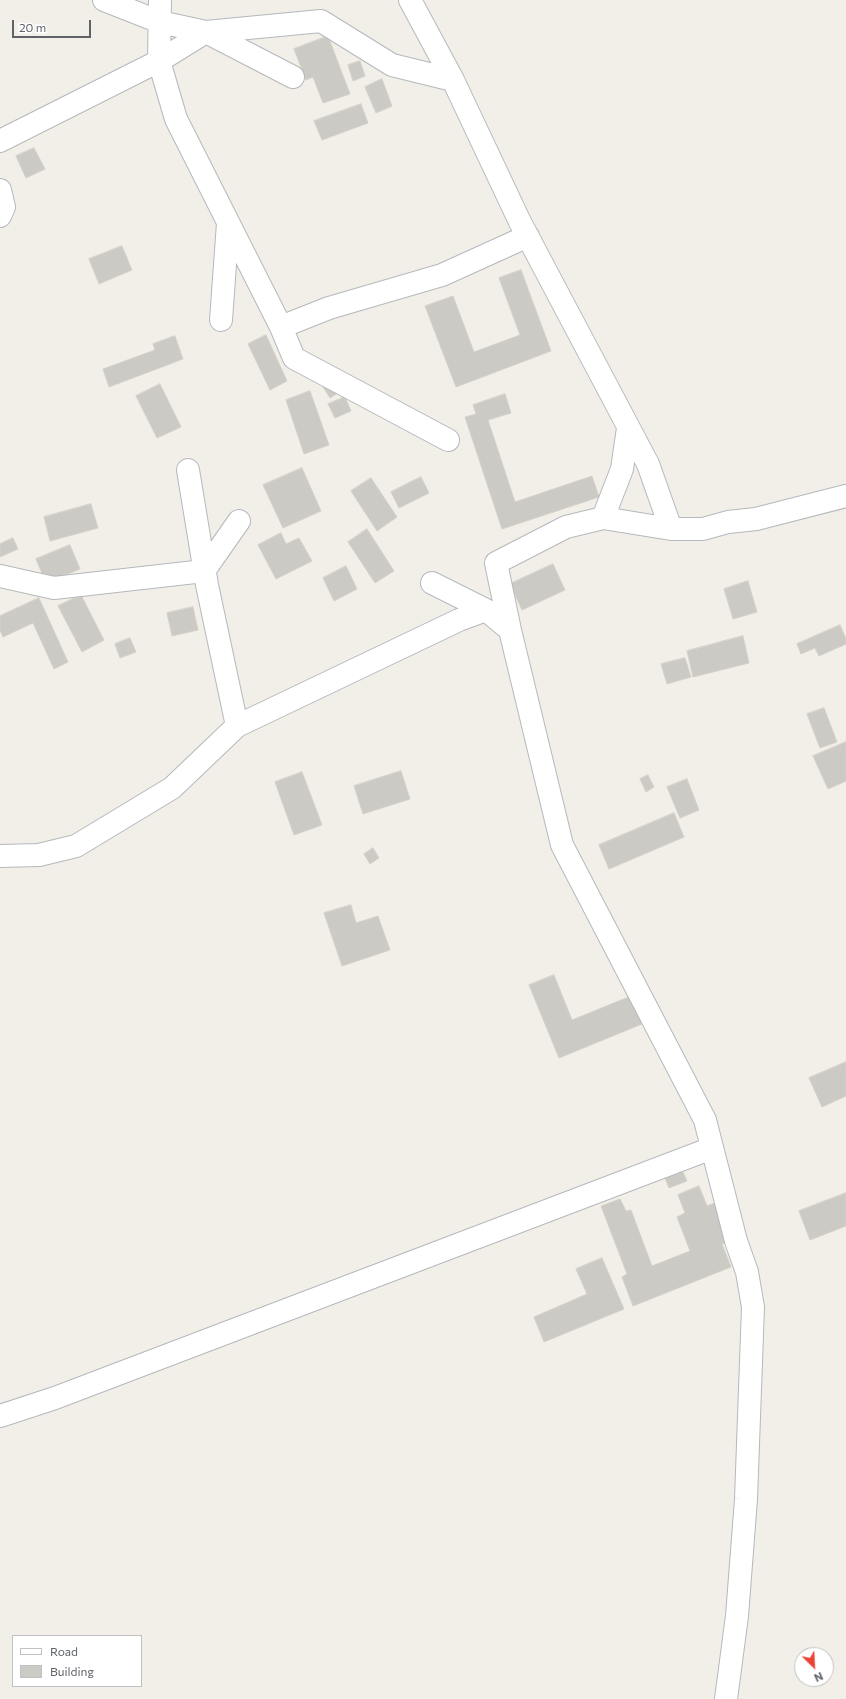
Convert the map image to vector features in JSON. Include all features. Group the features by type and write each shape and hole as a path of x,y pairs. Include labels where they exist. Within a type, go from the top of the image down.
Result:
{"street":[{"path":"104,0 160,22 206,32 293,77"},
{"path":"160,0 158,60 176,119 281,327 294,358 448,440"},
{"path":"410,0 453,80 528,236 648,464 671,529"},
{"path":"0,141 158,60 206,32 321,21 392,65 453,80"},
{"path":"0,190 4,207 0,216"},
{"path":"221,320 228,223"},
{"path":"281,327 329,308 442,275 528,236"},
{"path":"603,518 622,469 628,428"},
{"path":"188,470 204,571 237,726"},
{"path":"726,1699 737,1616 746,1499 753,1307 748,1272 736,1241 705,1120 562,845 510,630 496,563 566,527 603,518 671,529 703,529 846,496"},
{"path":"0,576 54,588 204,571 239,521"},
{"path":"432,583 486,610 510,630"},
{"path":"0,856 39,855 76,846 172,788 237,726 424,636 459,620 486,610"},
{"path":"0,1416 55,1398 712,1148"}],"building":[{"path":"328,36 350,94 323,103 313,77 306,80 294,49"},
{"path":"360,61 365,76 353,81 348,65"},
{"path":"382,79 392,106 376,113 365,87"},
{"path":"361,104 368,123 322,140 314,121"},
{"path":"34,148 45,169 26,178 16,156"},
{"path":"122,246 132,270 99,284 89,259"},
{"path":"521,270 551,351 456,387 425,306 453,296 474,352 520,335 499,278"},
{"path":"266,335 287,381 270,390 248,344"},
{"path":"175,336 183,359 109,387 103,369 155,350 153,344"},
{"path":"331,382 338,393 330,398 323,387"},
{"path":"160,384 181,427 157,438 136,396"},
{"path":"310,391 329,445 304,454 286,400"},
{"path":"505,394 511,413 488,420 515,502 592,476 599,497 502,529 465,417 476,414 473,405"},
{"path":"345,397 351,411 335,418 328,404"},
{"path":"302,468 321,511 283,528 263,485"},
{"path":"421,477 429,493 399,508 391,492"},
{"path":"371,478 397,517 377,531 351,491"},
{"path":"91,504 98,528 50,541 44,517"},
{"path":"367,529 394,571 375,583 348,542"},
{"path":"281,533 286,544 299,538 312,561 276,579 258,545"},
{"path":"13,538 18,549 0,557 0,544"},
{"path":"70,545 80,569 46,583 36,559"},
{"path":"553,564 565,590 522,610 510,584"},
{"path":"346,566 357,589 334,601 323,578"},
{"path":"748,581 757,612 733,619 724,589"},
{"path":"81,595 104,640 82,652 58,606"},
{"path":"39,598 68,662 54,669 33,623 3,637 0,630 0,616"},
{"path":"193,607 198,630 172,636 167,613"},
{"path":"840,625 846,639 846,644 819,656 815,648 801,654 797,644"},
{"path":"743,636 749,663 693,677 687,651"},
{"path":"130,638 136,652 120,658 115,644"},
{"path":"685,658 691,677 667,684 661,664"},
{"path":"824,708 837,742 820,748 807,714"},
{"path":"846,742 846,781 828,789 813,756"},
{"path":"401,771 410,799 363,814 354,786"},
{"path":"302,772 322,825 294,835 275,782"},
{"path":"648,775 654,787 646,792 640,779"},
{"path":"687,779 699,810 680,818 667,787"},
{"path":"674,813 684,837 609,869 599,845"},
{"path":"373,848 379,858 370,864 364,854"},
{"path":"351,905 356,923 378,916 390,950 342,966 324,913"},
{"path":"554,975 572,1020 631,996 642,1024 559,1058 529,985"},
{"path":"846,1062 846,1096 822,1107 809,1078"},
{"path":"683,1172 687,1181 669,1188 665,1178"},
{"path":"699,1186 707,1206 717,1202 727,1242 722,1244 731,1267 633,1306 622,1277 627,1274 601,1206 620,1199 626,1211 631,1210 652,1266 690,1251 677,1217 685,1213 678,1195"},
{"path":"846,1193 846,1226 810,1240 799,1211"},
{"path":"602,1258 624,1309 544,1342 534,1317 587,1294 576,1269"}]}
